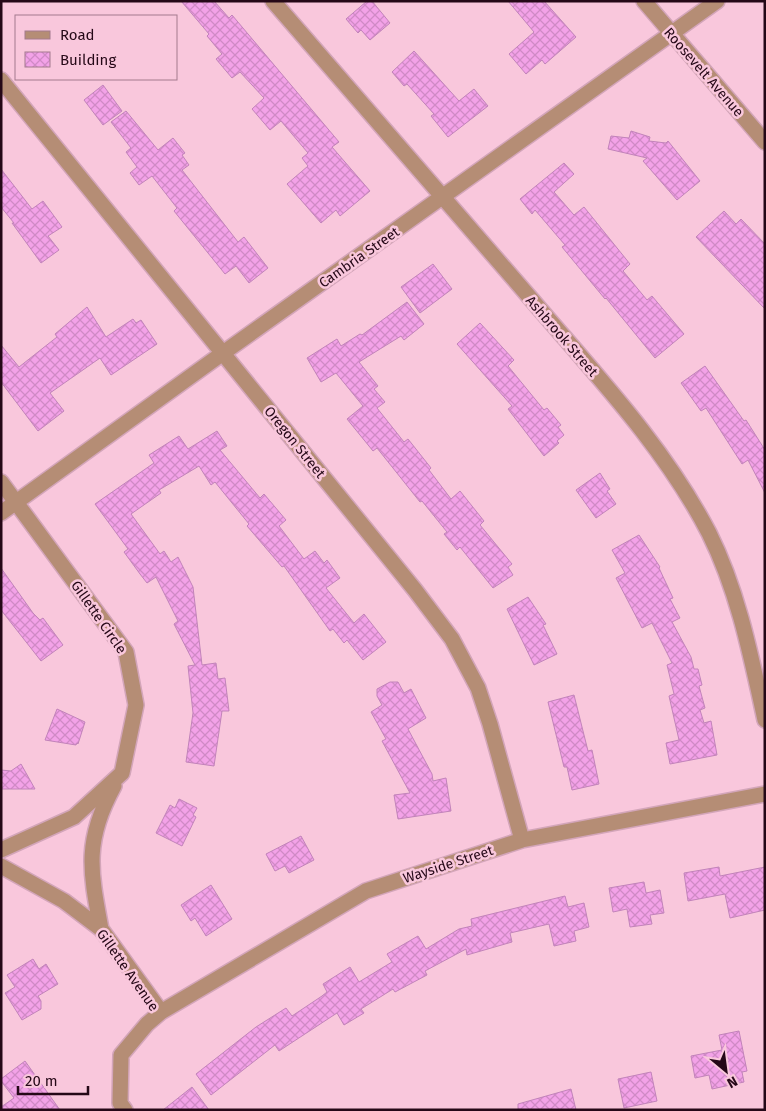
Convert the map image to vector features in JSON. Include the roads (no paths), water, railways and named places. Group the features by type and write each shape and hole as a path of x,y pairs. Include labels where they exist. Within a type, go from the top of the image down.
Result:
{"street":[{"name":"Ashbrook Street","path":"273,1 611,392 652,443 689,498 710,535 746,631 765,720"},
{"name":"Roosevelt Avenue","path":"644,1 765,142"},
{"name":"Cambria Street","path":"1,513 717,1"},
{"name":"Oregon Street","path":"1,80 408,582 452,639 470,671 482,700 522,840"},
{"name":"Gillette Circle","path":"1,482 17,501 126,652 136,705 122,774 99,817 91,851 101,929"},
{"path":"1,850 74,817 122,774"},
{"name":"Wayside Street","path":"161,1012 366,891 522,840 765,794"},
{"name":"Gillette Avenue","path":"1,866 64,901 101,929 161,1012 147,1024 121,1055 120,1103 125,1110"}]}
